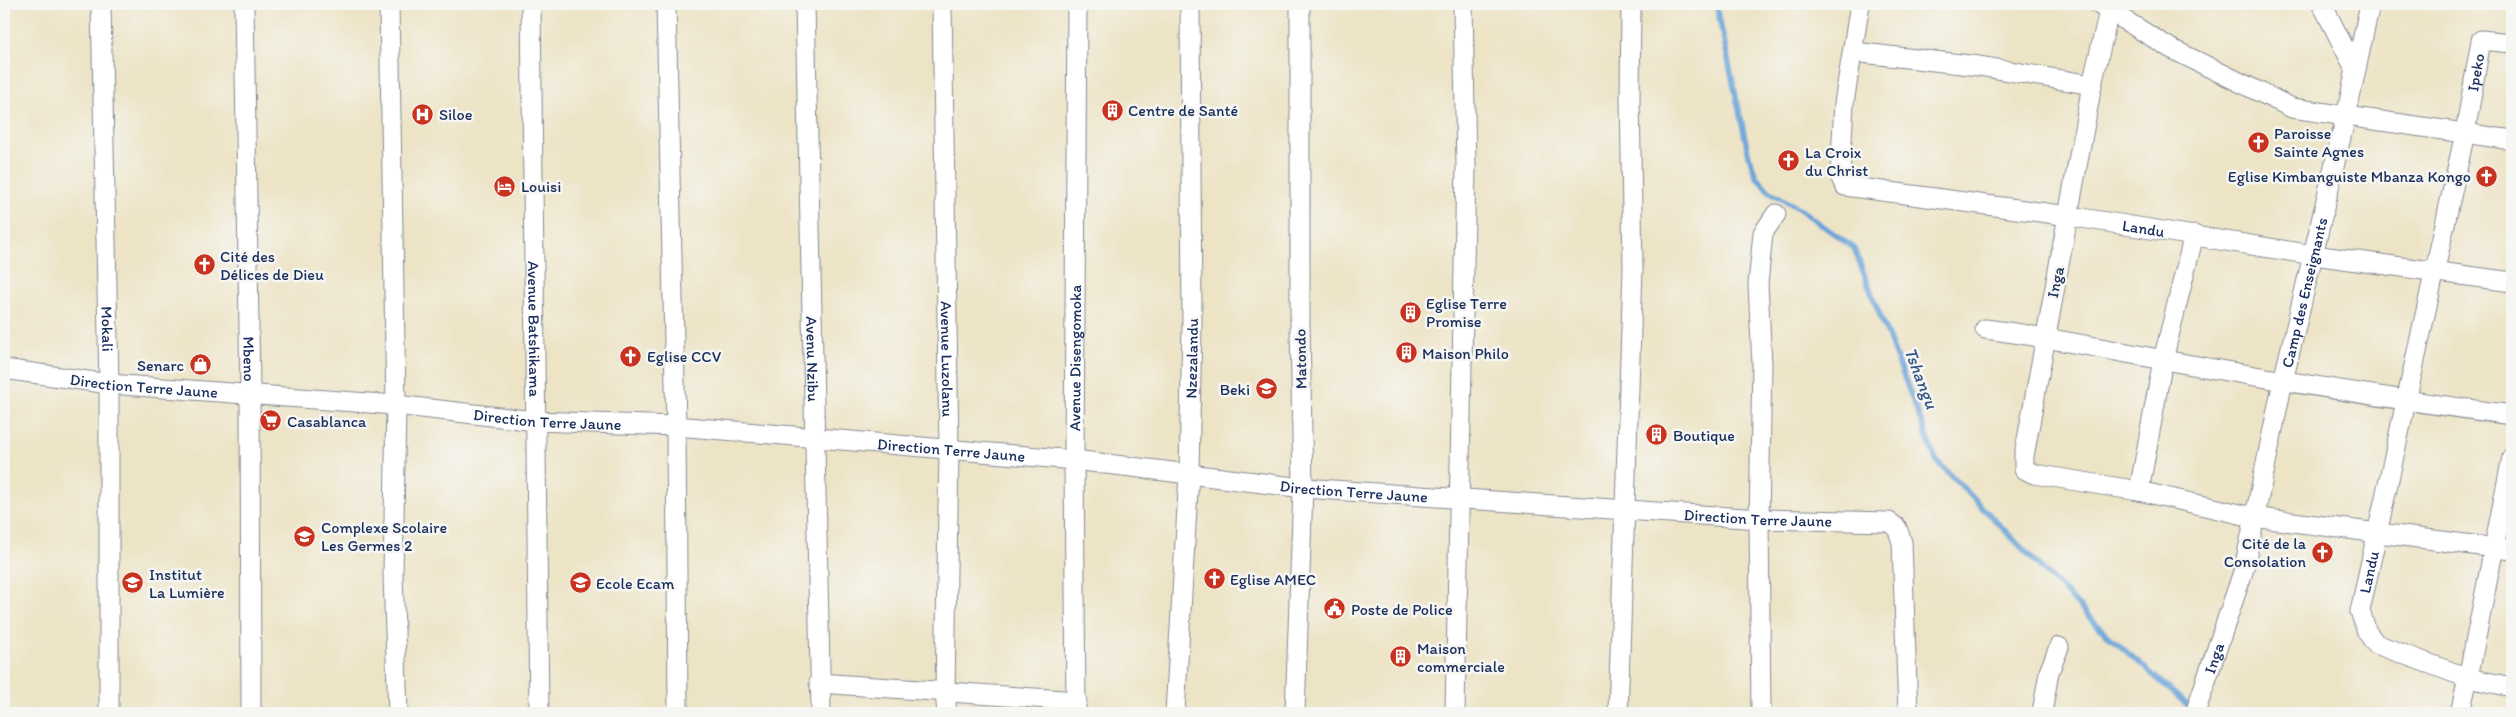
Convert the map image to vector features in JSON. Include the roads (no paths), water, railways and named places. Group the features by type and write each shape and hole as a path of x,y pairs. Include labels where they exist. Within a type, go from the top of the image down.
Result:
{"street":[{"name":"Mokali","path":"101,4 109,384 108,713"},
{"name":"Mbeno","path":"244,4 250,392 251,713"},
{"path":"389,4 396,405 393,576 398,713"},
{"name":"Avenue Batshikama","path":"531,4 539,713"},
{"path":"666,4 676,426 678,713"},
{"name":"Avenu Nzibu","path":"805,4 821,713"},
{"name":"Avenue Luzolanu","path":"942,4 949,449 945,692 947,713"},
{"name":"Avenue Disengomoka","path":"1076,707 1074,460 1077,4"},
{"name":"Nzezalandu","path":"1175,713 1188,474 1192,323 1190,4"},
{"name":"Matondo","path":"1295,713 1304,488 1300,328 1300,4"},
{"path":"1455,713 1466,167 1463,4"},
{"path":"1618,713 1633,268 1630,98 1631,4"},
{"path":"1860,4 1853,52 1979,66 2092,84"},
{"path":"2322,4 2355,70"},
{"name":"Camp des Enseignants","path":"2253,517 2283,381 2346,116 2370,4"},
{"path":"2104,8 2170,48 2292,108 2512,140"},
{"name":"Inga","path":"2104,8 2069,216 2044,336 2024,456 2024,469 2034,474 2139,491"},
{"name":"Ipeko","path":"2465,134 2481,40 2512,43"},
{"name":"Landu","path":"1853,52 1844,103 1840,176 1845,186 2069,216 2314,255 2512,282"},
{"name":"Landu","path":"2465,134 2433,271 2407,402 2360,611 2367,632 2376,644 2468,678 2512,687"},
{"path":"1761,713 1759,519 1762,365 1758,284 1763,233 1776,214"},
{"path":"2194,235 2163,360 2139,491 2253,517 2504,548"},
{"path":"1984,329 2044,336 2163,360 2407,402 2512,416"},
{"name":"Direction Terre Jaune","path":"4,369 109,384 250,392 396,405 535,421 676,426 1074,460 1304,488 1459,497 1759,519 1889,522 1897,528 1902,542 1908,713"},
{"path":"2460,713 2504,548 2512,457"},
{"name":"Inga","path":"2194,713 2244,569 2253,517"},
{"path":"2042,713 2049,672 2059,647"},
{"path":"819,683 945,692 1076,707"}],"waterway":[{"name":"Tshangu","path":"1716,4 1749,156 1756,176 1769,191 1798,208 1854,248 1936,460 2103,631 2193,710"}],"place":[{"name":"Centre de Santé","path":"1112,110"},
{"name":"Siloe","path":"423,114"},
{"name":"Paroisse Sainte Agnes","path":"2258,142"},
{"name":"La Croix du Christ","path":"1789,161"},
{"name":"Eglise Kimbanguiste Mbanza Kongo","path":"2487,176"},
{"name":"Louisi","path":"505,186"},
{"name":"Cité des Délices de Dieu","path":"204,265"},
{"name":"Eglise Terre Promise","path":"1410,312"},
{"name":"Maison Philo","path":"1406,353"},
{"name":"Eglise CCV","path":"631,356"},
{"name":"Senarc","path":"200,365"},
{"name":"Beki","path":"1266,389"},
{"name":"Casablanca","path":"271,421"},
{"name":"Boutique","path":"1657,435"},
{"name":"Complexe Scolaire Les Germes 2","path":"305,536"},
{"name":"Cité de la Consolation","path":"2322,552"},
{"name":"Eglise AMEC","path":"1214,579"},
{"name":"Institut La Lumière","path":"133,583"},
{"name":"Ecole Ecam","path":"580,583"},
{"name":"Poste de Police","path":"1335,609"},
{"name":"Maison commerciale","path":"1401,657"}]}
